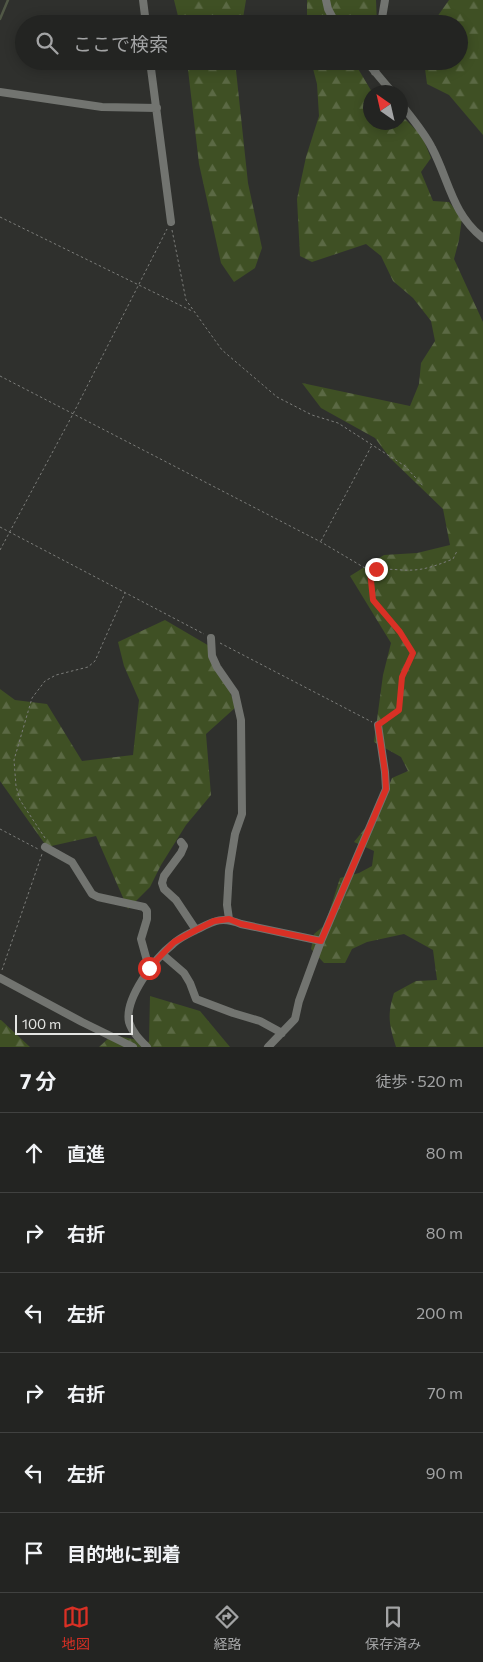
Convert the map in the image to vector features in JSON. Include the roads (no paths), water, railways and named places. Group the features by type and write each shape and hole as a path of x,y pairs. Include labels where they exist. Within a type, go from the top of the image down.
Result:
{"street":[{"path":"143,0 145,15"},
{"path":"326,0 331,15"},
{"path":"382,15 385,0"},
{"path":"151,70 170,222"},
{"path":"375,72 386,85"},
{"path":"0,92 102,107 157,108"},
{"path":"408,114 432,147 458,208 466,222 483,238"},
{"path":"211,638 212,656 235,693 242,720 242,814 235,834 229,871 229,919"},
{"path":"268,1047 295,1019 299,1001 321,941 386,789 378,725"},
{"path":"181,842 184,846 181,853 164,876 162,883 196,930"},
{"path":"45,847 72,862 92,894 98,898 144,907 147,911 147,919 141,939 149,968"},
{"path":"147,1047 135,1034 130,1025 129,1012 132,1000 149,968 174,942 214,921 229,919 241,924 321,941"},
{"path":"162,954 184,973 196,999 260,1021 282,1033"},
{"path":"0,977 74,1018 133,1047"}],"waterway":[{"path":"0,19 8,0"}]}
